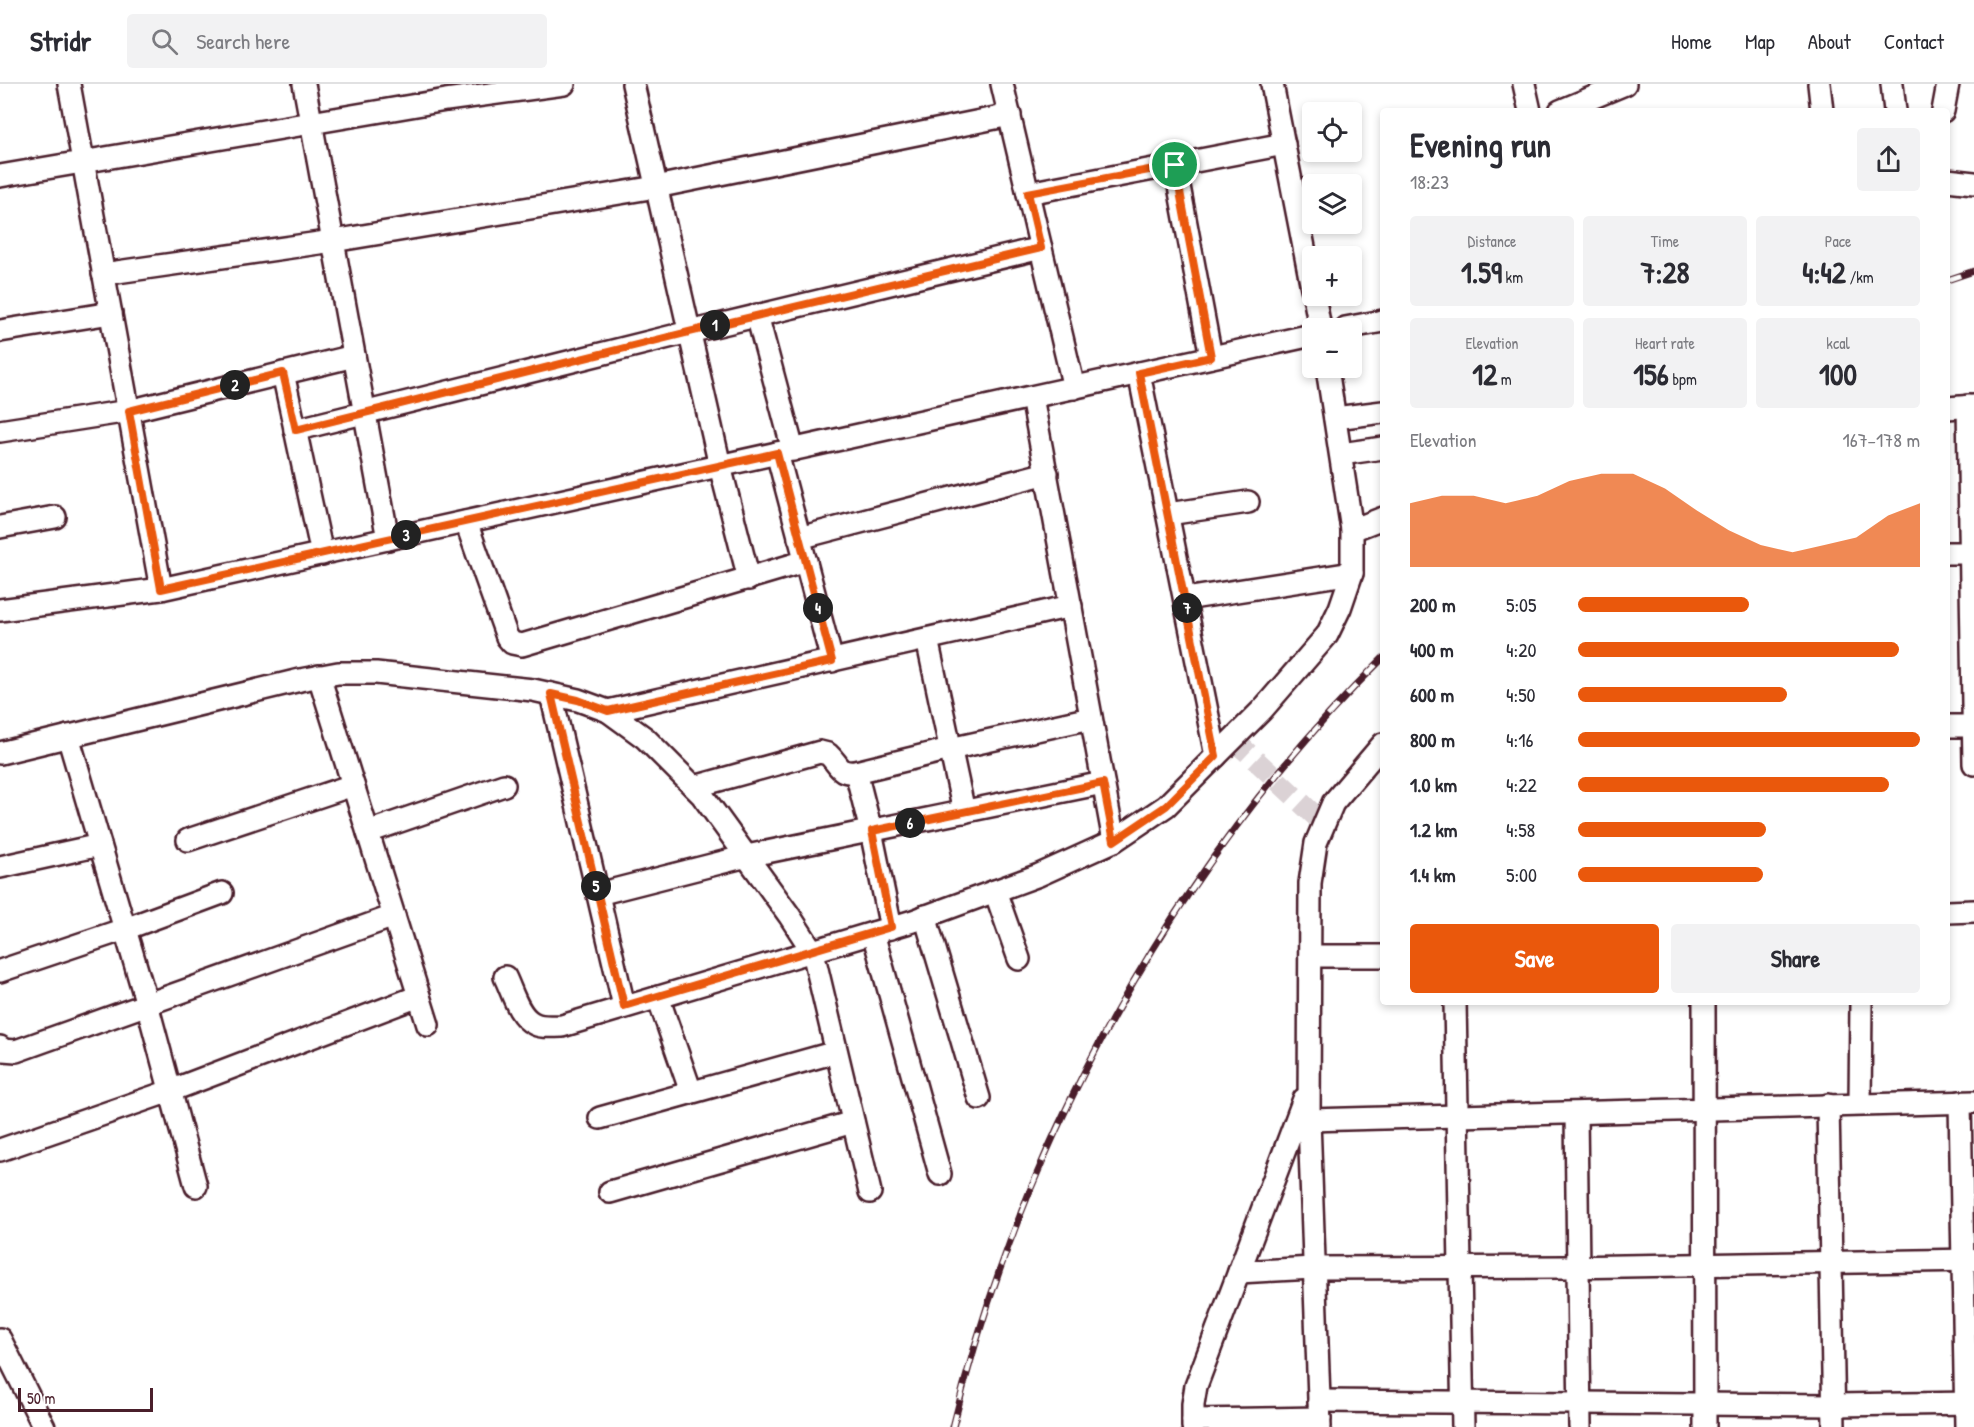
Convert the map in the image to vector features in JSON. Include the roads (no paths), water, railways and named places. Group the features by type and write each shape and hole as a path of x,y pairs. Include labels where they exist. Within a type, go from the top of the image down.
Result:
{"street":[{"path":"69,84 161,589"},
{"path":"304,84 388,539"},
{"path":"0,176 446,100 564,84"},
{"path":"633,84 720,466 749,579"},
{"path":"1002,84 1074,388"},
{"path":"1272,84 1304,246"},
{"path":"1524,84 1529,108"},
{"path":"1567,108 1625,84"},
{"path":"1819,84 1822,108"},
{"path":"1892,84 1895,108"},
{"path":"1944,108 1948,84"},
{"path":"104,274 333,241 656,187 1010,115"},
{"path":"1028,193 1284,144"},
{"path":"1175,165 1211,357"},
{"path":"1950,180 1974,183"},
{"path":"296,430 364,411 1041,248"},
{"path":"0,330 111,313"},
{"path":"757,315 785,452 799,538 832,661"},
{"path":"1362,325 1380,322"},
{"path":"0,610 161,589 1302,337"},
{"path":"0,431 129,411 354,356"},
{"path":"283,373 322,554"},
{"path":"1139,373 1216,756"},
{"path":"505,977 518,1007 531,1023 541,1026 562,1026 813,952 996,891 1039,875 1114,841 1166,806 1262,710 1327,635 1340,608 1352,573 1352,530 1329,378"},
{"path":"1032,397 1114,841"},
{"path":"1963,407 1972,553 1974,764"},
{"path":"1335,418 1380,412"},
{"path":"1341,454 1380,448"},
{"path":"799,538 1047,473"},
{"path":"1168,514 1248,502"},
{"path":"0,527 55,517"},
{"path":"1352,530 1380,519"},
{"path":"466,522 507,637 512,643 522,645 806,561"},
{"path":"1950,553 1972,553"},
{"path":"1185,599 1352,573"},
{"path":"608,711 1071,606"},
{"path":"927,639 964,812"},
{"path":"0,753 338,673 376,673 533,690 578,700 608,711 645,738 702,795 813,952 870,1192"},
{"path":"319,676 428,1025"},
{"path":"551,694 624,1006"},
{"path":"694,787 820,752 828,754 846,773 856,772 1091,718"},
{"path":"1950,726 1974,726"},
{"path":"68,736 147,1004 196,1186"},
{"path":"1320,1415 1309,1120 1310,883 1316,843 1334,803 1380,748"},
{"path":"856,772 872,831 882,930 940,1174"},
{"path":"598,894 747,856 1103,783"},
{"path":"188,840 353,785"},
{"path":"368,832 504,785"},
{"path":"0,867 100,845"},
{"path":"996,891 1019,959"},
{"path":"0,970 222,893"},
{"path":"1950,912 1974,911"},
{"path":"0,1047 3,1050 16,1051 394,916"},
{"path":"925,916 979,1098"},
{"path":"1310,956 1380,956"},
{"path":"0,1150 170,1091 419,996"},
{"path":"658,997 691,1092"},
{"path":"1455,1005 1463,1427"},
{"path":"1704,1005 1706,1427"},
{"path":"1860,1104 1861,1005"},
{"path":"600,1118 836,1052"},
{"path":"1309,1088 1196,1386 1193,1424 1462,1402 1834,1405 1970,1403"},
{"path":"1309,1120 1967,1102 1970,1403 1966,1427"},
{"path":"1828,1106 1834,1427"},
{"path":"1575,1114 1580,1427"},
{"path":"610,1192 853,1122"},
{"path":"1239,1272 1313,1268 1577,1267 1968,1260"},
{"path":"2,1350 44,1427"}],"tunnel":[{"path":"1233,739 1324,824"}],"railway":[{"path":"1950,279 1974,271"},
{"path":"953,1427 983,1321 1020,1216 1064,1113 1116,1013 1173,917 1237,825 1307,739 1380,661"}]}
